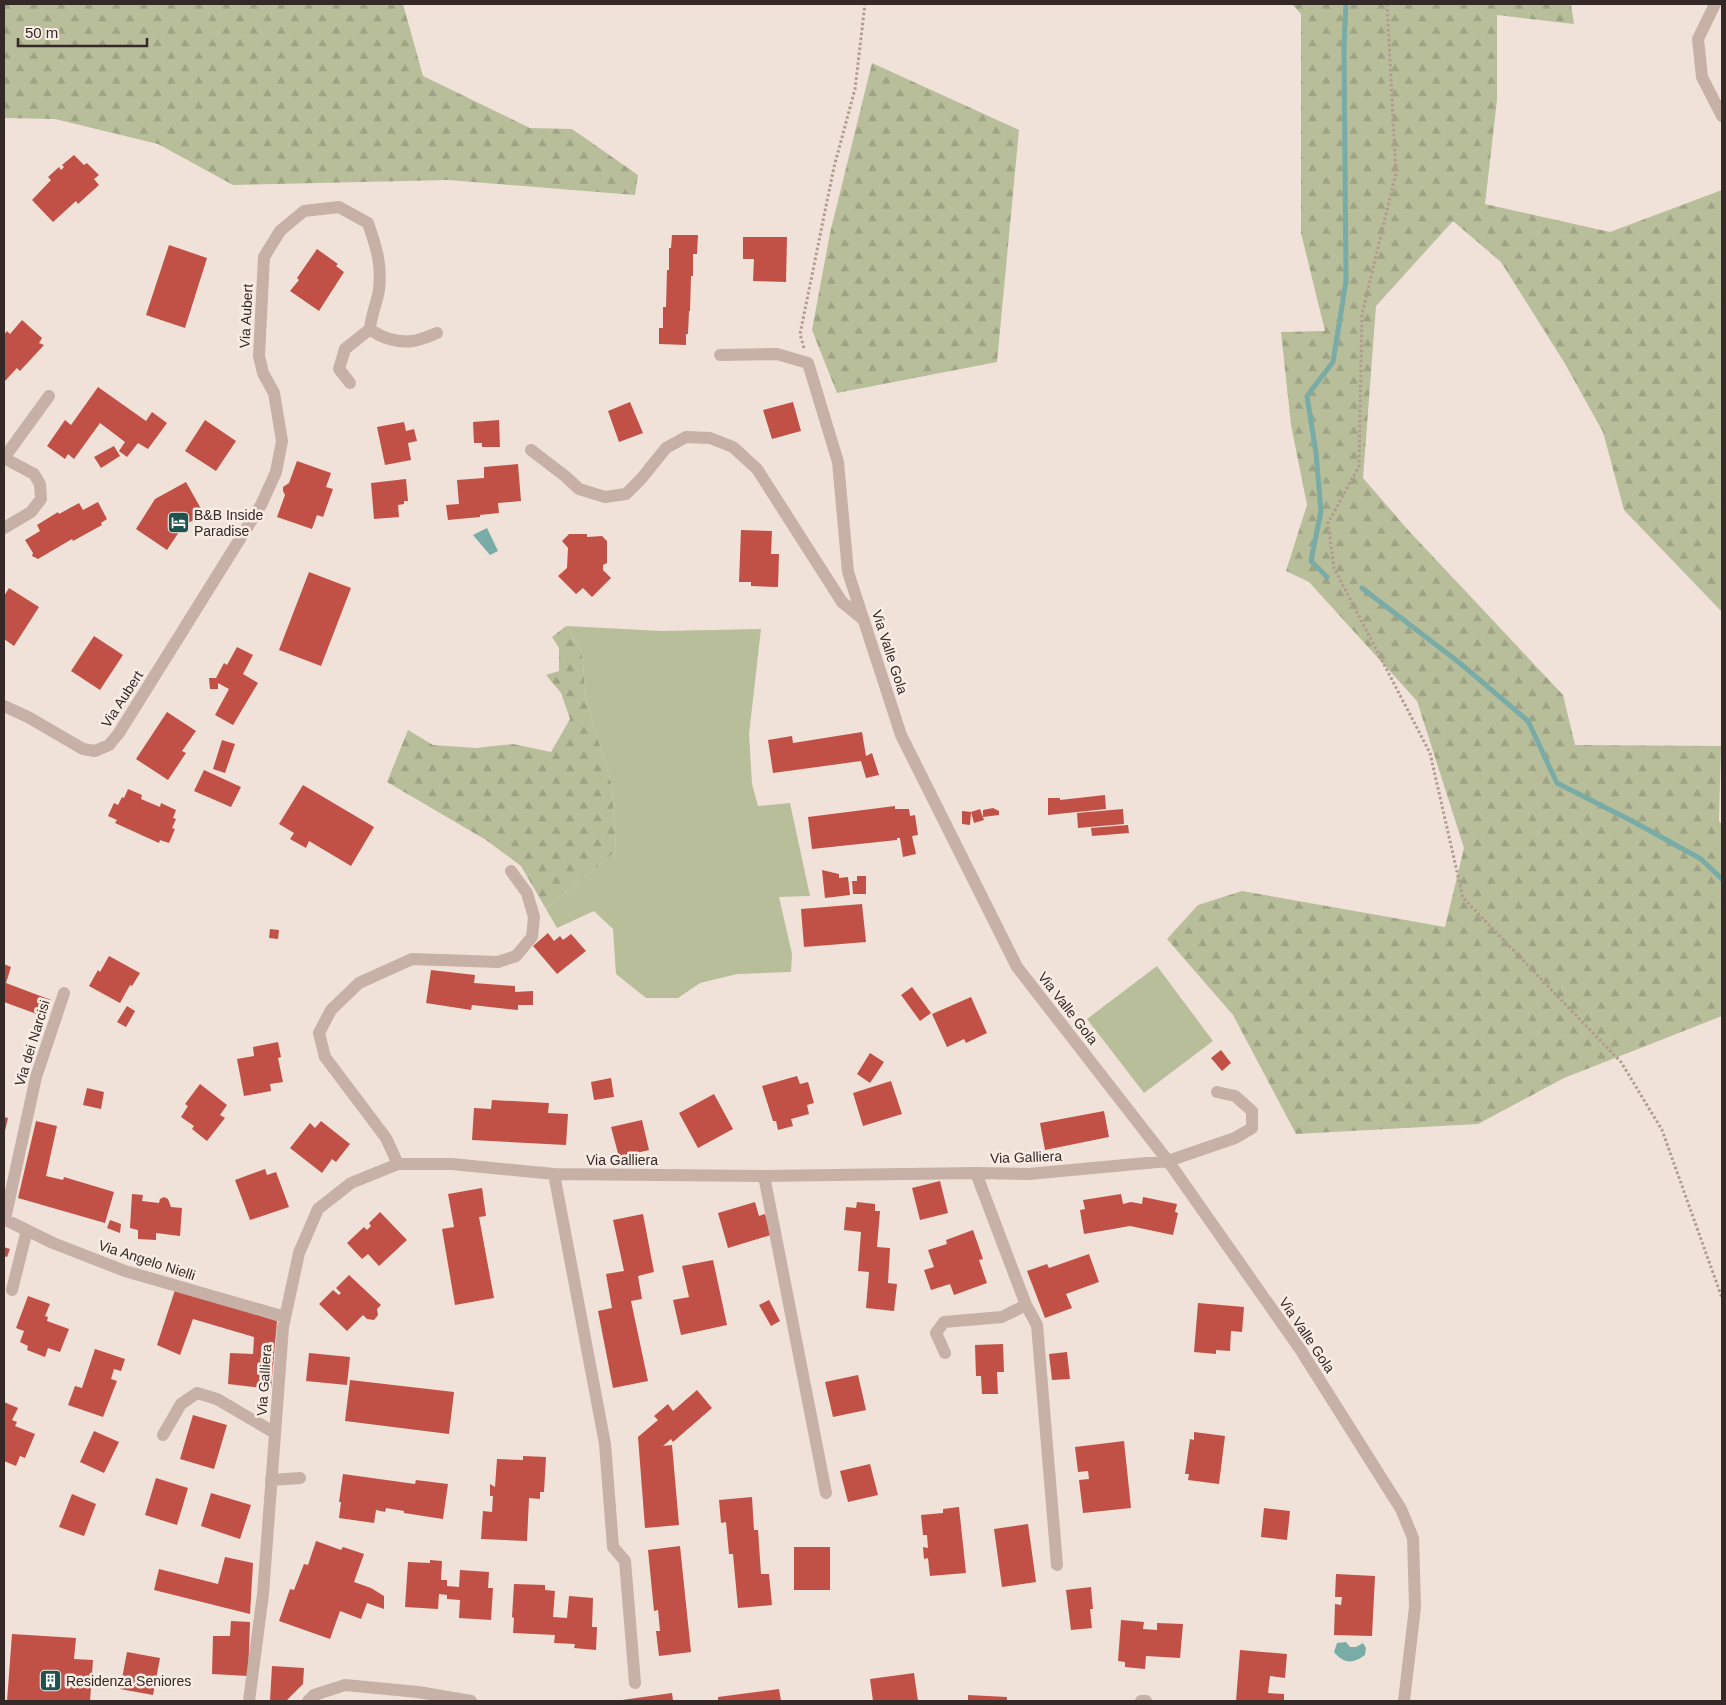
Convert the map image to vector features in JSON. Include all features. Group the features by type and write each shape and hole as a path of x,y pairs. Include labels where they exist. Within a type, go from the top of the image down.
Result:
{"street":[{"path":"1715,4 1698,39 1702,77 1722,116"},
{"name":"Via Aubert","path":"4,706 28,716 83,749 95,751 109,745 119,733 261,505 276,472 282,441 274,393 263,373 258,356 264,257 280,230 304,210 339,207 368,223 379,259 379,291 370,320 370,329"},
{"path":"350,383 339,369 345,349 370,329 379,336 393,340 413,341 437,333"},
{"path":"720,354 777,354 808,362"},
{"name":"Via Valle Gola","path":"808,362 838,462 848,572 901,735 1017,967 1168,1161 1300,1349 1401,1509 1413,1538 1415,1607 1404,1701"},
{"path":"4,528 31,512 41,499 40,484 34,474 4,458 49,396"},
{"path":"531,450 579,489 606,497 626,494 666,448 686,437 710,438 733,447 757,469 842,602 864,620"},
{"path":"398,1164 386,1138 325,1057 320,1033 331,1010 359,983 412,959 498,962 516,956 532,937 534,917 527,893 511,871"},
{"name":"Via dei Narcisi","path":"4,1219 36,1077 64,993"},
{"name":"Via Galliera","path":"249,1701 263,1594 283,1327 300,1253 318,1209 351,1183 398,1164 452,1164 554,1174 764,1176 1029,1174 1168,1161 1235,1138 1252,1128 1252,1111 1235,1096 1217,1092"},
{"path":"976,1173 1026,1305 1037,1325 1057,1565"},
{"path":"554,1174 605,1444 613,1547 625,1561 635,1683"},
{"path":"764,1176 826,1493"},
{"name":"Via Angelo Nielli","path":"4,1219 53,1243 126,1271 285,1317"},
{"path":"12,1290 27,1230"},
{"path":"945,1353 936,1333 944,1322 1002,1317 1026,1305"},
{"name":"Via Galliera","path":"163,1435 181,1404 197,1393 217,1399 275,1433"},
{"path":"272,1480 300,1478"},
{"path":"308,1701 314,1695 345,1685 418,1692 471,1701"},
{"path":"1141,1701 1146,1701"}],"path":[{"path":"808,362 800,334 834,167 855,89 865,4"},
{"path":"1387,4 1396,173 1362,314 1359,466 1328,523 1334,568 1430,753 1463,898 1621,1062 1662,1130 1722,1298"}],"green space":[{"path":"4,4 403,4 423,76 530,128 572,129 638,175 635,195 448,180 233,185 158,144 55,119 4,118"},
{"path":"1292,4 1571,4 1574,24 1497,15 1497,100 1485,204 1610,232 1722,190 1722,612 1624,510 1603,432 1564,362 1501,262 1453,221 1376,306 1363,478 1408,530 1563,695 1575,745 1721,746 1719,821 1722,825 1722,1016 1564,1078 1478,1124 1296,1134 1233,1015 1167,939 1198,905 1242,891 1445,927 1464,848 1417,701 1309,582 1286,571 1307,505 1291,425 1281,332 1325,331 1301,233 1301,14"},
{"path":"872,63 1019,130 997,362 837,393 812,330 830,233"},
{"path":"566,626 662,631 761,629 749,734 752,784 758,806 790,803 810,896 779,897 792,954 791,972 737,974 700,983 678,998 646,998 616,974 613,929 594,911 557,928 546,909 616,851 612,785 586,700 582,651"},
{"path":"566,626 582,651 586,700 612,785 616,851 546,909 521,866 486,840 387,782 408,730 433,745 476,748 513,744 551,752 570,719 561,693 546,675 559,671 559,648 552,637"},
{"path":"1157,966 1213,1041 1144,1093 1087,1019"}],"water":[{"path":"487,528 498,551 490,555 473,535"},
{"path":"1346,1642 1350,1647 1356,1647 1363,1643 1366,1648 1365,1655 1353,1661 1341,1659 1334,1652 1337,1643"}],"building":[{"path":"74,155 84,165 87,163 99,175 94,179 99,185 78,204 76,201 53,222 32,200 51,180 48,177 59,167 61,170 64,167 62,165"},
{"path":"672,235 698,235 697,254 693,254 693,276 691,276 690,311 686,345 659,344 659,328 663,328 663,307 666,307 667,270 669,270 669,248 671,248"},
{"path":"743,237 787,237 786,282 753,281 754,259 743,259"},
{"path":"169,245 207,258 185,328 146,315"},
{"path":"317,249 338,264 336,266 344,272 319,311 290,291 299,280 297,278"},
{"path":"22,320 42,338 39,343 44,345 20,371 17,368 4,382 4,335 7,331 10,334"},
{"path":"98,387 146,421 152,412 167,423 148,449 138,443 127,457 119,451 125,442 100,423 74,459 68,454 65,459 47,446 65,420 71,425"},
{"path":"630,402 643,433 619,442 608,411"},
{"path":"793,402 801,431 772,439 763,410"},
{"path":"205,420 236,441 216,471 185,451"},
{"path":"499,420 500,447 482,447 482,443 474,443 473,422"},
{"path":"404,422 406,431 414,429 417,441 408,443 411,460 385,465 377,427"},
{"path":"114,446 120,456 101,468 94,457"},
{"path":"297,461 331,473 326,487 333,489 323,517 317,515 312,529 277,517 285,495 283,487 289,483"},
{"path":"518,464 521,501 498,503 499,513 448,520 446,505 459,504 457,480 484,478 484,467"},
{"path":"406,479 408,501 398,505 399,517 374,519 371,483"},
{"path":"186,482 204,514 183,526 167,550 136,529 155,499"},
{"path":"98,502 107,519 101,523 102,525 73,541 72,539 38,559 32,556 33,553 25,540 40,531 37,525 58,512 59,514 79,503 83,510"},
{"path":"741,530 772,531 771,554 779,554 778,587 751,586 751,582 739,582"},
{"path":"569,534 587,534 587,537 602,536 607,541 607,563 603,565 603,570 611,578 592,597 583,588 576,594 558,576 567,568 568,548 562,541"},
{"path":"309,572 351,588 321,666 279,650"},
{"path":"9,588 39,607 14,646 4,639 4,596"},
{"path":"94,636 123,655 100,690 71,671"},
{"path":"237,647 253,655 243,674 258,683 233,725 215,715 229,689 218,683 218,689 210,689 209,678 216,678 224,663 227,665"},
{"path":"167,712 196,731 182,751 186,753 168,780 136,759"},
{"path":"862,732 866,756 872,753 879,775 866,778 861,761 773,773 768,740 792,736 793,743"},
{"path":"222,740 235,744 225,773 213,769"},
{"path":"204,770 241,787 231,807 194,791"},
{"path":"303,785 374,827 351,866 309,841 306,848 290,839 294,833 279,824"},
{"path":"128,789 142,795 141,799 160,807 161,803 176,810 173,818 176,819 172,828 175,829 169,843 160,840 159,843 115,823 117,820 108,816 114,803 118,805"},
{"path":"1105,795 1106,809 1048,815 1048,798 1060,798 1060,800"},
{"path":"895,806 895,809 909,809 910,816 915,815 918,835 912,836 916,854 903,857 900,838 897,838 897,840 812,849 808,817"},
{"path":"993,808 999,811 999,815 983,817 983,810"},
{"path":"980,809 984,820 974,823 971,812"},
{"path":"1123,809 1124,824 1078,828 1077,813"},
{"path":"962,811 971,812 970,825 962,824"},
{"path":"1128,825 1129,833 1092,836 1091,828"},
{"path":"822,870 839,874 839,878 848,877 850,895 825,898"},
{"path":"857,876 866,876 866,894 853,894 852,881 857,881"},
{"path":"862,904 866,942 804,947 801,909"},
{"path":"270,929 279,930 278,939 269,938"},
{"path":"548,933 554,941 560,936 563,940 571,934 586,951 557,974 533,946"},
{"path":"109,956 140,973 132,986 130,985 120,1003 89,986"},
{"path":"4,964 11,967 6,983 51,1000 45,1017 4,1002"},
{"path":"431,970 475,975 474,983 515,986 515,992 533,991 533,1005 518,1005 518,1010 472,1005 471,1010 426,1003"},
{"path":"912,987 931,1013 920,1021 901,995"},
{"path":"971,997 987,1033 966,1043 964,1039 947,1047 932,1014"},
{"path":"127,1006 135,1011 126,1027 117,1022"},
{"path":"278,1042 281,1057 278,1058 283,1082 270,1084 271,1091 244,1096 237,1059 254,1056 253,1047"},
{"path":"1221,1050 1231,1063 1222,1071 1211,1058"},
{"path":"870,1053 884,1062 870,1083 857,1074"},
{"path":"797,1076 800,1084 808,1082 814,1103 807,1105 809,1114 791,1119 793,1126 778,1130 776,1121 773,1121 762,1086"},
{"path":"611,1078 614,1097 594,1100 591,1082"},
{"path":"891,1081 902,1114 863,1126 853,1093"},
{"path":"200,1084 227,1105 220,1115 225,1118 207,1141 192,1129 194,1126 181,1117 188,1106 185,1104"},
{"path":"87,1088 104,1092 101,1109 83,1105"},
{"path":"714,1094 733,1129 698,1148 679,1113"},
{"path":"492,1100 549,1103 548,1113 568,1114 566,1145 472,1140 474,1108 491,1109"},
{"path":"1104,1111 1109,1137 1045,1150 1040,1123"},
{"path":"4,1117 8,1118 4,1135"},
{"path":"642,1120 649,1150 619,1157 611,1127"},
{"path":"36,1121 57,1126 46,1176 63,1180 64,1177 114,1192 105,1223 18,1198"},
{"path":"321,1121 350,1144 336,1162 332,1159 322,1173 290,1148 310,1123 315,1128"},
{"path":"265,1169 267,1175 276,1172 289,1207 250,1220 235,1180"},
{"path":"940,1181 948,1213 920,1220 912,1188"},
{"path":"482,1188 486,1216 479,1217 494,1298 455,1305 442,1229 454,1227 448,1194"},
{"path":"132,1194 143,1195 142,1201 159,1203 160,1199 164,1197 168,1199 171,1207 182,1208 180,1236 156,1233 156,1240 138,1239 138,1230 130,1228"},
{"path":"1121,1194 1123,1204 1131,1202 1142,1204 1143,1197 1177,1204 1175,1212 1178,1213 1173,1235 1130,1226 1084,1234 1080,1210 1085,1209 1083,1200"},
{"path":"755,1202 759,1216 765,1214 771,1235 728,1248 718,1213"},
{"path":"857,1202 875,1204 875,1211 880,1211 877,1247 890,1248 888,1283 897,1284 894,1311 866,1308 869,1272 858,1271 861,1232 844,1230 846,1207 856,1208"},
{"path":"380,1212 407,1240 379,1266 368,1254 362,1259 347,1243 364,1227 367,1230 371,1226 369,1223"},
{"path":"643,1214 654,1272 638,1276 642,1299 631,1301 648,1381 613,1388 598,1311 612,1308 606,1274 624,1271 613,1220"},
{"path":"110,1220 121,1224 120,1233 107,1228"},
{"path":"973,1230 983,1259 979,1260 987,1283 954,1295 950,1284 931,1290 924,1270 934,1267 928,1250 947,1244 946,1240"},
{"path":"4,1247 10,1249 7,1257 4,1256"},
{"path":"1089,1254 1099,1282 1066,1294 1072,1308 1045,1318 1027,1271 1047,1264 1049,1268"},
{"path":"713,1260 727,1325 681,1335 673,1300 689,1297 682,1266"},
{"path":"349,1275 381,1305 377,1309 378,1315 374,1320 367,1319 363,1315 347,1331 319,1304 333,1290 339,1295 341,1293 336,1288"},
{"path":"175,1290 277,1321 271,1389 228,1384 230,1353 253,1354 254,1337 193,1319 180,1355 157,1345"},
{"path":"28,1296 50,1304 45,1316 48,1317 47,1321 69,1329 60,1352 48,1348 45,1357 27,1350 28,1346 20,1342 24,1331 16,1328"},
{"path":"769,1300 780,1321 771,1326 759,1305"},
{"path":"1198,1303 1244,1307 1242,1332 1231,1331 1230,1351 1216,1350 1216,1354 1194,1352"},
{"path":"1003,1344 1004,1372 997,1372 998,1394 982,1394 981,1376 976,1376 975,1345"},
{"path":"95,1349 125,1359 121,1371 114,1369 111,1379 117,1381 103,1417 68,1405 75,1386 82,1388"},
{"path":"1067,1352 1070,1379 1052,1380 1049,1354"},
{"path":"309,1353 350,1357 347,1385 306,1381"},
{"path":"858,1375 866,1410 833,1417 825,1382"},
{"path":"350,1380 454,1392 449,1434 345,1421"},
{"path":"697,1390 712,1408 673,1442 671,1439 663,1446 672,1445 679,1525 645,1528 638,1437 658,1420 654,1416 668,1404 673,1411"},
{"path":"4,1402 18,1408 12,1420 17,1422 15,1426 35,1434 25,1458 20,1456 16,1466 4,1461"},
{"path":"193,1415 227,1425 214,1469 180,1459"},
{"path":"94,1431 119,1442 104,1473 80,1462"},
{"path":"1194,1432 1225,1436 1219,1484 1188,1480 1189,1474 1185,1474 1190,1439 1194,1440"},
{"path":"1124,1441 1131,1508 1083,1513 1079,1480 1089,1479 1088,1471 1078,1472 1075,1447"},
{"path":"523,1456 546,1457 544,1492 540,1492 540,1499 529,1498 527,1541 481,1539 483,1511 492,1512 493,1496 490,1496 490,1484 495,1487 497,1459 523,1460"},
{"path":"870,1464 878,1495 848,1502 840,1471"},
{"path":"343,1474 415,1484 416,1480 448,1484 443,1519 386,1508 385,1512 376,1510 374,1523 339,1518"},
{"path":"156,1478 188,1488 177,1525 145,1515"},
{"path":"211,1493 251,1505 240,1539 201,1526"},
{"path":"72,1494 96,1504 84,1536 59,1527"},
{"path":"752,1497 754,1530 758,1530 761,1574 769,1574 772,1605 738,1608 733,1554 729,1554 726,1522 721,1523 719,1500"},
{"path":"959,1507 966,1573 930,1576 928,1558 924,1559 923,1547 928,1548 927,1535 923,1535 921,1515 943,1513 943,1509"},
{"path":"1264,1508 1290,1511 1287,1540 1261,1537"},
{"path":"1028,1524 1036,1582 1002,1587 994,1529"},
{"path":"316,1541 341,1550 343,1547 364,1554 354,1582 371,1588 384,1596 384,1609 367,1603 361,1619 340,1611 330,1639 279,1621 290,1589 294,1590 304,1564 308,1565"},
{"path":"680,1546 691,1652 659,1656 656,1631 660,1631 658,1610 654,1611 648,1550"},
{"path":"794,1547 830,1547 830,1590 794,1590"},
{"path":"225,1557 253,1563 250,1614 154,1590 159,1569 218,1584"},
{"path":"430,1560 442,1561 441,1580 447,1580 447,1586 459,1587 460,1570 489,1572 488,1588 493,1588 491,1620 459,1618 460,1600 447,1599 447,1595 439,1594 438,1609 405,1607 408,1562 430,1563"},
{"path":"1336,1574 1375,1576 1372,1636 1334,1635 1335,1604 1341,1605 1342,1597 1335,1597"},
{"path":"514,1584 545,1585 545,1590 555,1591 553,1617 567,1618 569,1596 593,1598 592,1627 597,1627 596,1650 574,1648 575,1644 554,1643 555,1635 513,1633"},
{"path":"1091,1587 1093,1609 1090,1609 1092,1628 1071,1630 1066,1590"},
{"path":"1121,1620 1144,1622 1143,1629 1157,1630 1157,1623 1183,1624 1180,1658 1146,1656 1145,1669 1125,1667 1125,1662 1118,1661"},
{"path":"231,1621 250,1622 248,1676 212,1674 213,1636 230,1636"},
{"name":"Residenza Seniores","path":"12,1634 76,1638 74,1659 93,1660 90,1701 7,1701"},
{"path":"1240,1650 1287,1654 1285,1678 1270,1676 1268,1693 1284,1694 1284,1701 1236,1701"},
{"path":"127,1652 160,1658 153,1695 120,1689"},
{"path":"272,1666 304,1668 303,1684 286,1701 270,1701"},
{"path":"914,1673 918,1701 873,1701 870,1679"},
{"path":"779,1689 781,1701 718,1701 718,1697"},
{"path":"672,1693 673,1701 622,1701 622,1700"},
{"path":"968,1695 1007,1697 1007,1701 968,1701"}],"waterway":[{"path":"1327,577 1311,561 1321,511 1316,453 1307,396 1333,362 1346,281 1344,46 1346,4"},
{"path":"1362,588 1461,664 1528,721 1557,783 1701,859 1722,879"}],"place":[{"name":"B&B Inside Paradise","path":"178,523"},
{"name":"Residenza Seniores","path":"50,1681"}]}
